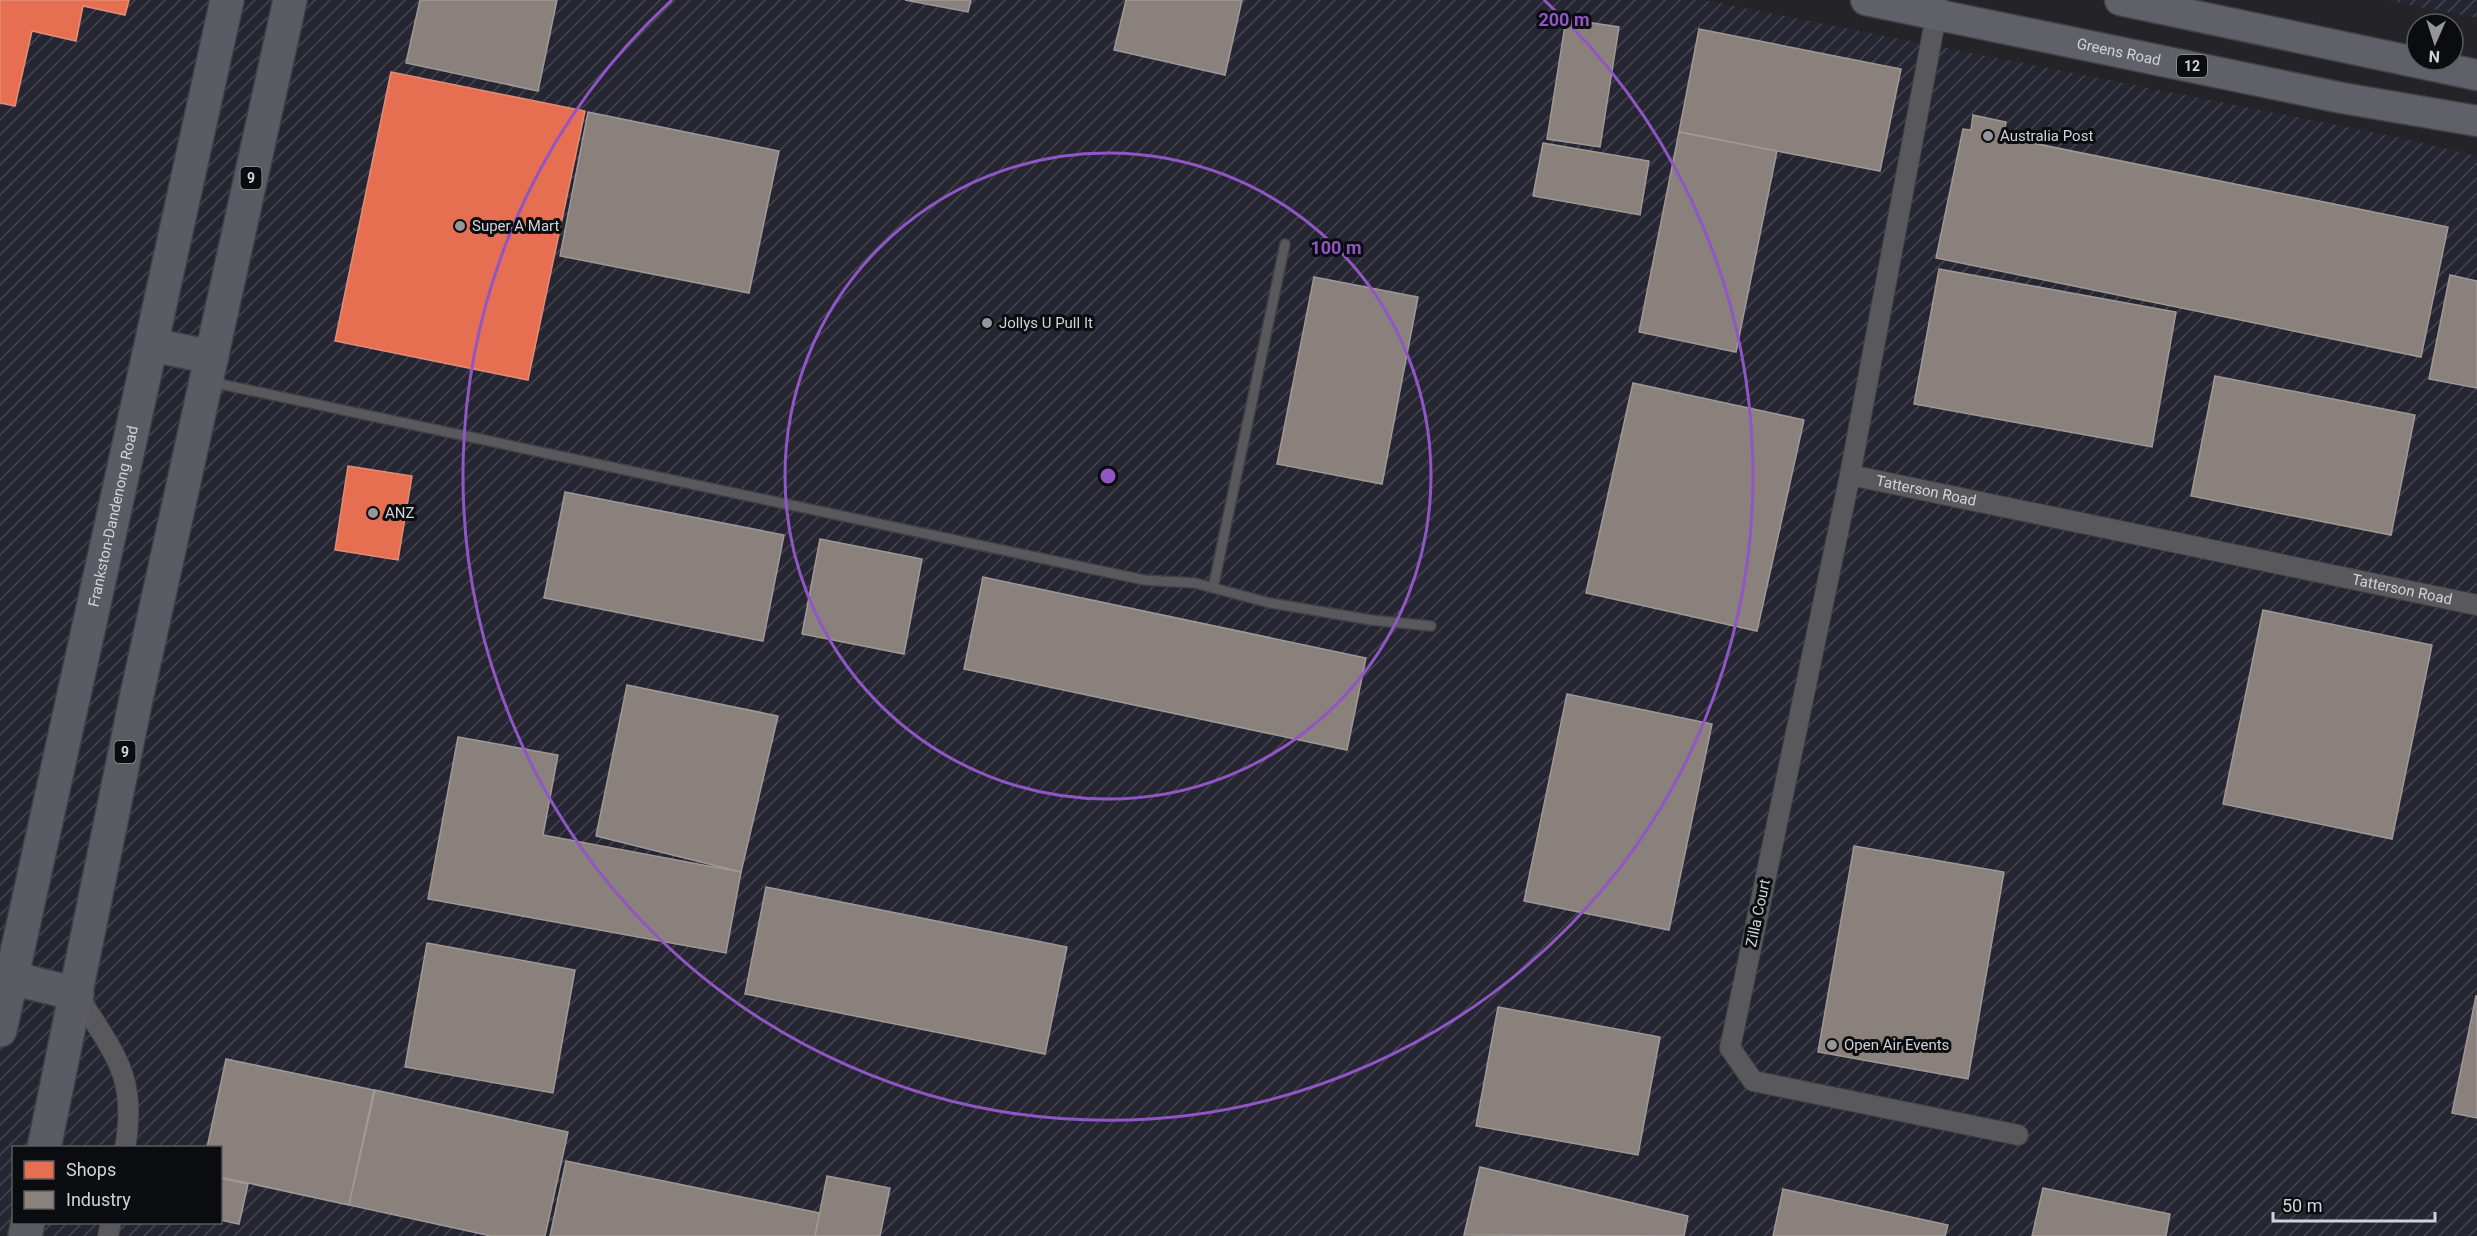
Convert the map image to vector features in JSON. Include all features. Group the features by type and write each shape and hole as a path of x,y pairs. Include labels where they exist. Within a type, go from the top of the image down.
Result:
{"highway":[{"name":"Frankston-Dandenong Road","path":"0,1030 227,0"},
{"name":"9","path":"44,1146 136,699 290,0"},
{"path":"152,345 209,369"},
{"path":"11,978 77,994"}],"main road":[{"name":"Greens Road","path":"1866,0 1938,7 2342,98 2477,121"},
{"path":"2120,0 2466,73 2448,115"}],"street":[{"path":"1850,475 1938,7"},
{"name":"Tatterson Road","path":"1850,475 2477,605"},
{"name":"Zilla Court","path":"1850,475 1730,1048 1753,1081 2018,1135"},
{"path":"77,994 125,1077 130,1118 124,1146"}],"lane":[{"path":"1213,588 1285,244"},
{"path":"209,369 1144,580 1195,583 1303,609 1371,620 1431,626"}],"shaded area":[{"path":"0,0 1704,0 2402,138 2477,156 2477,1236 0,1236"},
{"path":"2385,0 2477,0 2477,18 2465,16 2465,12 2446,12"}],"building: Shops":[{"path":"0,0 129,0 125,15 83,6 76,41 32,31 15,106 0,103"},
{"name":"Super A Mart","path":"391,72 585,111 528,380 335,341"},
{"name":"ANZ","path":"348,466 412,476 398,560 335,550"}],"building: Industry":[{"path":"420,0 557,0 538,91 406,63"},
{"path":"905,0 971,0 968,12"},
{"path":"1126,0 1242,0 1225,75 1114,50"},
{"path":"1566,19 1619,27 1600,147 1547,139"},
{"path":"1699,29 1901,69 1880,171 1679,132"},
{"path":"588,112 779,151 749,293 560,256"},
{"path":"1973,115 2006,122 2003,137 2448,227 2421,357 1936,258 1963,129 1971,130"},
{"path":"1679,132 1777,151 1736,352 1639,332"},
{"path":"1543,143 1649,161 1640,215 1533,196"},
{"path":"1939,269 2176,312 2152,447 1914,404"},
{"path":"2450,275 2477,281 2477,388 2429,379"},
{"path":"1314,277 1418,297 1382,484 1277,464"},
{"path":"2215,376 2415,415 2391,535 2191,496"},
{"path":"1633,383 1804,420 1757,631 1586,593"},
{"path":"565,492 784,535 763,641 544,598"},
{"path":"820,539 922,559 904,654 802,634"},
{"path":"983,577 1366,658 1347,750 964,669"},
{"path":"2263,610 2432,645 2392,839 2223,804"},
{"path":"627,685 778,716 741,872 596,836"},
{"path":"1567,694 1712,724 1669,930 1524,901"},
{"path":"458,737 558,755 543,835 741,872 726,953 428,899"},
{"path":"1854,846 2004,872 1968,1079 1818,1052"},
{"path":"766,887 1067,947 1045,1054 745,994"},
{"path":"427,943 575,970 553,1093 405,1067"},
{"path":"2477,996 2477,1118 2452,1113"},
{"path":"1498,1007 1660,1037 1638,1155 1476,1126"},
{"path":"226,1059 374,1090 349,1205 222,1177 222,1146 207,1146"},
{"path":"375,1090 568,1132 545,1236 491,1236 349,1205"},
{"path":"566,1161 820,1213 815,1236 550,1236"},
{"path":"1480,1167 1688,1216 1684,1236 1464,1235"},
{"path":"827,1176 890,1188 880,1236 815,1236"},
{"path":"222,1178 248,1184 239,1224 222,1220"},
{"path":"2043,1188 2170,1214 2166,1236 2032,1236"},
{"path":"1783,1189 1948,1225 1945,1236 1773,1236"}],"place":[{"name":"Australia Post","path":"1988,136"},
{"name":"Super A Mart","path":"460,226"},
{"name":"Jollys U Pull It","path":"987,323"},
{"name":"ANZ","path":"373,513"},
{"name":"Open Air Events","path":"1832,1045"}]}
